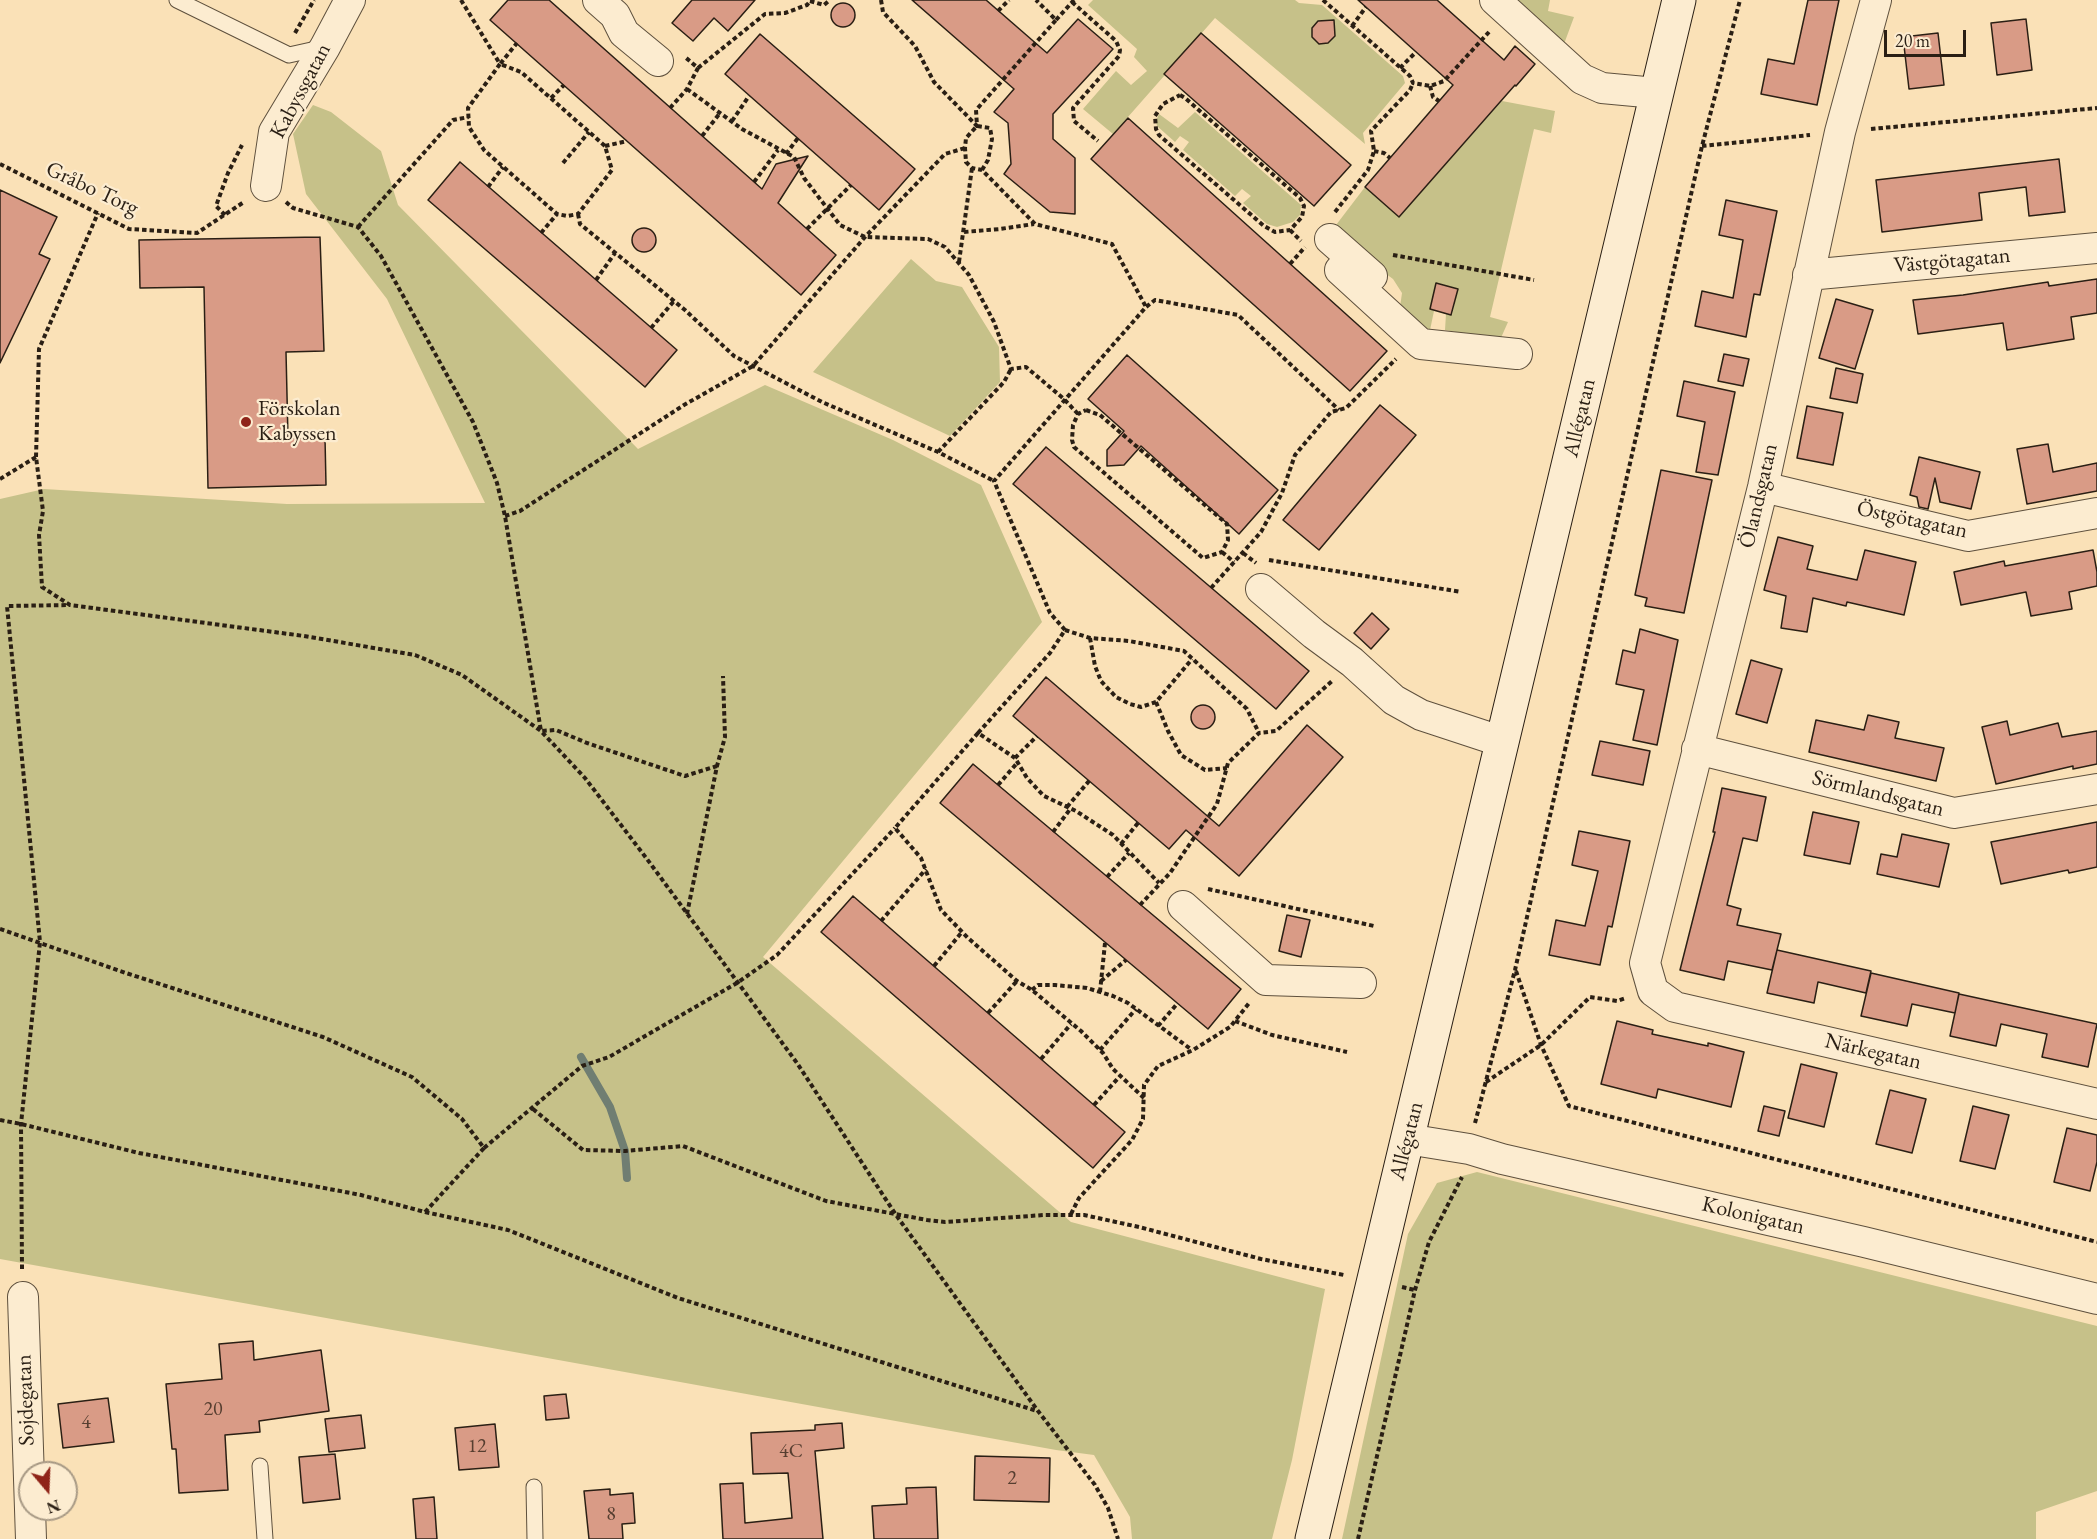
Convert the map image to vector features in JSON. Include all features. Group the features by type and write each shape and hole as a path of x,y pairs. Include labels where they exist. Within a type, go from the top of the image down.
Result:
{"street":[{"name":"Kabyssgatan","path":"266,186 274,132 350,0"},
{"path":"598,0 615,15 624,33 658,61"},
{"name":"Allégatan","path":"1312,1539 1679,0"},
{"name":"Ölandsgatan","path":"1653,991 1645,963 1762,487 1840,132 1876,0"},
{"path":"1501,6 1582,79 1602,88 1656,93"},
{"path":"1320,235 1386,289 1386,312"},
{"name":"Västgötagatan","path":"1808,275 2097,248"},
{"path":"1340,270 1421,344 1517,354"},
{"name":"Östgötagatan","path":"1762,487 1968,536 2097,513"},
{"path":"1261,567 1314,634 1352,662 1394,700 1421,715 1503,742"},
{"name":"Sörmlandsgatan","path":"1697,749 1954,813 2097,789"},
{"path":"1176,892 1266,980 1361,983"},
{"name":"Närkegatan","path":"1653,991 1675,1006 2097,1104"},
{"name":"Kolonigatan","path":"1407,1139 1469,1149 1502,1159 1864,1242 2097,1299"},
{"name":"Sojdegatan","path":"22,1297 31,1539"}],"lane":[{"path":"177,0 289,55 325,47"},
{"path":"260,1466 265,1539"},
{"path":"534,1487 535,1539"}],"path":[{"path":"461,0 500,64 521,72 605,146 612,170 578,214 567,216 557,214 484,150 470,127 468,108 500,64 517,43"},
{"path":"698,68 765,14 785,13 807,5 811,0 824,5 830,0"},
{"path":"881,0 884,12 915,46 934,82 977,126 990,128 992,139 988,160 982,170"},
{"path":"998,11 1009,0"},
{"path":"1036,0 1056,20"},
{"path":"1290,264 1320,235 1368,170 1374,151 1371,131 1410,90 1413,82 1410,76 1323,0"},
{"path":"1358,1539 1429,1242 1461,1179 1515,970 1702,146 1740,0"},
{"path":"1035,224 982,170 972,168 966,162 966,138 977,126 976,110 1073,1 1116,41 1120,50 1119,56 1073,108 1074,121 1098,141"},
{"path":"1413,82 1430,86 1444,81 1501,6"},
{"path":"1352,26 1366,7"},
{"path":"1400,68 1416,52"},
{"path":"551,98 564,85"},
{"path":"1430,86 1433,97 1439,101"},
{"path":"670,108 687,89 732,121 794,158 804,178 840,225 864,237 928,239 945,247 969,275 994,322 1011,369"},
{"path":"1290,230 1302,217 1304,206 1300,198 1185,98 1180,95 1163,104 1155,116 1159,135 1264,226 1275,232 1290,230 1320,235"},
{"path":"732,121 749,96"},
{"path":"1702,146 2097,108"},
{"path":"702,136 720,112"},
{"path":"358,227 453,120 469,117"},
{"path":"563,163 589,132"},
{"path":"786,154 798,138"},
{"path":"605,146 627,141"},
{"path":"505,516 520,511 684,405 753,366 864,237 945,154 965,148"},
{"path":"754,182 778,150"},
{"path":"1374,151 1384,153 1390,158"},
{"name":"Gråbo Torg","path":"0,164 129,229 197,233 266,186"},
{"path":"488,187 503,167"},
{"path":"959,263 972,168"},
{"path":"807,229 851,185"},
{"path":"266,186 293,208 358,227 381,256 473,422 497,483 505,516 540,731"},
{"path":"70,605 42,587 39,535 43,511 36,457 39,349 98,213"},
{"path":"542,233 557,214"},
{"path":"578,214 580,224 674,301 734,356 822,402 938,452 994,481 1050,613 1065,630 1090,638 1129,641 1184,651 1247,709 1259,733"},
{"path":"964,232 1000,230 1035,224 1112,244 1146,307"},
{"path":"596,280 615,253"},
{"path":"1386,254 1534,280"},
{"path":"994,481 1064,399 1146,307 1155,300 1238,315 1339,410"},
{"path":"651,328 674,301"},
{"path":"1211,588 1261,532 1282,493 1295,456 1331,412 1346,408 1416,339"},
{"path":"1011,369 1026,368 1064,399 1078,414"},
{"path":"938,452 1004,381 1011,369"},
{"path":"1086,410 1100,415 1227,524 1228,540 1222,552 1203,558 1074,447 1073,425 1078,414 1086,410"},
{"path":"0,479 36,457"},
{"path":"1222,552 1234,562"},
{"path":"1261,567 1461,592"},
{"path":"0,605 70,605 304,636 415,655 462,675 540,731 585,778 796,1063 896,1215 1038,1411 1095,1485 1108,1508 1118,1539"},
{"path":"7,606 40,942 21,1124 22,1297"},
{"path":"425,1212 484,1148 582,1066 609,1057 737,983 777,955 895,828 1050,653 1065,630"},
{"path":"1090,638 1095,666 1101,681 1116,697 1141,707 1156,702 1192,659"},
{"path":"1176,892 1170,873 1217,804 1228,764 1259,733 1276,731 1352,662"},
{"path":"687,914 725,737 723,676"},
{"path":"1156,702 1181,755 1205,770 1227,768"},
{"path":"540,731 556,730 587,743 685,776 717,766"},
{"path":"978,733 1016,760 1027,778 1044,796 1069,808 1113,835 1129,853 1176,892"},
{"path":"998,785 1037,736"},
{"path":"1053,832 1089,781"},
{"path":"1121,844 1138,823"},
{"path":"895,828 921,858 941,910 1017,981 1032,990 1081,1031 1100,1050 1120,1076 1144,1098"},
{"path":"1107,877 1129,853"},
{"path":"881,921 926,869"},
{"path":"1140,905 1176,892 1227,892 1374,926"},
{"path":"0,929 126,973 323,1036 412,1077 462,1119 484,1148"},
{"path":"934,966 962,932"},
{"path":"1100,992 1105,943"},
{"path":"1101,981 1126,960"},
{"path":"1515,970 1541,1045 1569,1106 2097,1242"},
{"path":"1071,1214 1079,1198 1132,1140 1143,1119 1144,1085 1158,1066 1192,1050 1230,1027 1266,980"},
{"path":"988,1013 1017,981"},
{"path":"1032,990 1038,985 1055,985 1087,988 1113,996 1136,1009 1192,1050"},
{"path":"1486,1082 1541,1045 1590,997 1617,1001 1653,991"},
{"path":"1158,1026 1177,1004"},
{"path":"1100,1050 1136,1009"},
{"path":"1235,1021 1272,1035 1347,1052"},
{"path":"1041,1059 1071,1024"},
{"path":"1094,1105 1120,1076"},
{"path":"533,1109 583,1150 625,1151 683,1146 826,1202 945,1222 1084,1215 1140,1227 1261,1259 1416,1290"},
{"path":"0,1120 139,1152 361,1195 508,1230 678,1298 1038,1411"}],"shaded area":[{"path":"1093,0 1295,0 1299,3 1322,5 1403,76 1405,83 1363,133 1365,144 1215,18 1113,134 1083,109 1116,71 1131,85 1147,71 1134,57 1137,49 1088,5"},
{"path":"1511,0 1550,0 1548,11 1574,17 1564,44"},
{"path":"1502,101 1555,111 1551,133 1534,129 1490,317 1508,322 1500,340 1445,330 1446,314 1452,315 1458,289 1437,283 1430,309 1434,311 1430,330 1412,322 1400,307 1402,293 1393,279 1351,248 1333,229 1365,187 1399,217"},
{"path":"313,105 331,112 381,151 398,205 638,449 765,385 893,440 981,485 1042,622 763,957 1071,1222 1325,1289 1292,1460 1272,1539 1132,1539 1130,1517 1094,1455 0,1259 0,499 44,489 287,504 485,503 387,299 306,194 293,134"},
{"path":"1195,112 1301,205 1300,215 1293,222 1277,227 1267,224 1243,203 1251,196 1242,189 1235,196 1183,150 1189,142 1180,136 1175,142 1157,126 1156,121 1159,114 1178,128"},
{"path":"911,259 936,281 962,287 999,347 1000,382 950,436 813,372"},
{"path":"1477,1172 2097,1326 2097,1491 2036,1512 2036,1539 1342,1539 1408,1234 1437,1183"}],"building":[{"path":"508,0 549,0 762,189 776,164 808,156 778,203 836,255 801,295 490,20"},
{"path":"692,0 755,0 728,31 714,18 693,41 672,23"},
{"path":"912,0 986,0 1047,53 1078,19 1113,49 1053,114 1053,139 1075,158 1075,214 1050,212 1004,174 1011,164 1008,123 994,112 1014,89"},
{"path":"1358,0 1437,0 1504,60 1515,46 1535,64 1399,217 1365,187 1453,85"},
{"path":"1808,0 1839,0 1817,105 1761,94 1768,59 1794,64"},
{"path":"843,3 851,7 855,15 851,23 843,27 835,23 831,15 835,7"},
{"path":"2026,19 2032,70 1997,75 1991,23"},
{"path":"1334,20 1335,36 1328,43 1319,44 1312,37 1312,28 1318,21"},
{"path":"1201,33 1351,165 1314,206 1164,74"},
{"path":"1938,33 1944,85 1909,89 1903,37"},
{"path":"760,34 915,169 879,210 725,74"},
{"path":"1128,118 1387,351 1350,391 1091,159"},
{"path":"2059,159 2065,212 2029,216 2026,187 1979,193 1982,220 1882,232 1876,180"},
{"path":"460,162 677,350 645,387 428,200"},
{"path":"0,190 57,217 39,254 50,259 0,363"},
{"path":"1726,200 1777,211 1760,295 1754,294 1746,337 1695,326 1702,291 1733,298 1743,240 1719,235"},
{"path":"644,228 652,232 656,240 652,248 644,252 636,248 632,240 636,232"},
{"path":"320,237 324,351 286,352 288,438 325,438 326,485 208,488 204,287 140,288 139,240"},
{"path":"2097,279 2097,313 2071,317 2074,339 2007,350 2003,323 1918,334 1913,300 2048,282 2049,286"},
{"path":"1436,283 1458,289 1451,315 1430,309"},
{"path":"1836,299 1873,310 1855,369 1819,358"},
{"path":"1724,354 1749,359 1743,386 1718,381"},
{"path":"1127,355 1278,490 1239,534 1141,446 1124,465 1107,466 1107,450 1124,431 1088,399"},
{"path":"1836,368 1863,374 1857,403 1830,398"},
{"path":"1684,381 1735,392 1718,475 1696,472 1705,422 1677,416"},
{"path":"1380,405 1416,435 1319,550 1283,520"},
{"path":"1807,406 1843,413 1833,465 1797,458"},
{"path":"2048,444 2053,472 2097,463 2097,491 2027,504 2017,449"},
{"path":"1046,447 1309,671 1276,709 1013,484"},
{"path":"1919,457 1980,472 1971,509 1940,502 1935,478 1928,509 1919,507 1917,497 1910,495"},
{"path":"1661,470 1712,480 1684,613 1645,606 1647,598 1635,595"},
{"path":"1778,537 1813,546 1807,569 1857,580 1865,550 1916,562 1904,615 1847,602 1846,606 1813,598 1807,632 1781,628 1786,596 1764,590"},
{"path":"2093,550 2097,586 2069,592 2072,609 2031,616 2026,592 1961,605 1954,572 2004,561 2005,566"},
{"path":"1372,613 1389,629 1371,649 1354,633"},
{"path":"1640,629 1678,640 1657,745 1633,740 1644,690 1616,684 1623,650 1635,653"},
{"path":"1751,660 1782,669 1767,723 1736,714"},
{"path":"1046,677 1219,826 1307,725 1343,757 1239,876 1186,830 1169,849 1013,716"},
{"path":"1203,705 1211,709 1215,717 1211,725 1203,729 1195,725 1191,717 1195,709"},
{"path":"1868,715 1899,722 1895,738 1944,748 1936,781 1809,752 1816,720 1864,730"},
{"path":"2007,721 2010,735 2058,723 2062,737 2097,731 2097,764 2073,769 2073,766 1996,784 1982,727"},
{"path":"1600,741 1650,751 1643,785 1592,775"},
{"path":"973,764 1241,989 1208,1029 940,803"},
{"path":"1722,788 1766,797 1757,841 1743,838 1727,905 1741,909 1737,925 1781,934 1772,970 1728,961 1724,980 1680,970 1715,832 1713,832"},
{"path":"1813,812 1859,822 1850,864 1804,855"},
{"path":"2097,822 2097,867 2069,873 2068,870 2001,884 1991,842"},
{"path":"1579,831 1630,841 1612,927 1608,926 1600,965 1549,955 1556,920 1585,926 1598,871 1572,865"},
{"path":"1902,834 1949,844 1939,887 1877,874 1881,854 1897,857"},
{"path":"853,896 1125,1132 1093,1168 821,932"},
{"path":"1287,915 1310,920 1301,957 1279,951"},
{"path":"1777,950 1871,971 1866,993 1818,982 1814,1003 1767,993"},
{"path":"1871,973 1959,993 1955,1013 1912,1004 1907,1026 1861,1016"},
{"path":"1959,994 2097,1024 2088,1067 2042,1057 2047,1034 2001,1024 1996,1046 1950,1036"},
{"path":"1617,1021 1653,1030 1652,1034 1708,1046 1708,1043 1744,1052 1731,1107 1658,1089 1656,1098 1601,1084"},
{"path":"1801,1064 1837,1073 1824,1127 1788,1118"},
{"path":"1890,1090 1926,1099 1912,1153 1876,1144"},
{"path":"1764,1106 1785,1111 1779,1136 1758,1131"},
{"path":"1973,1106 2009,1115 1995,1169 1960,1161"},
{"path":"2067,1128 2097,1135 2097,1162 2090,1191 2054,1182"},
{"path":"253,1341 254,1360 321,1350 329,1411 259,1421 260,1432 225,1435 228,1490 179,1493 176,1449 172,1449 166,1384 222,1379 219,1344"},
{"path":"566,1394 569,1418 546,1420 544,1396"},
{"path":"108,1398 114,1442 63,1448 58,1404"},
{"path":"361,1415 365,1448 329,1452 325,1419"},
{"path":"842,1423 844,1448 815,1451 823,1539 723,1539 720,1484 743,1483 745,1523 792,1518 788,1473 753,1474 751,1433 815,1430 815,1425"},
{"path":"495,1424 499,1467 459,1470 455,1428"},
{"path":"335,1454 340,1499 303,1503 299,1457"},
{"path":"975,1456 1050,1458 1049,1502 974,1500"},
{"path":"936,1487 938,1539 874,1539 872,1506 907,1504 906,1488"},
{"path":"610,1489 610,1495 633,1493 635,1523 622,1524 623,1539 589,1539 584,1491"},
{"path":"434,1497 437,1539 416,1539 413,1499"}],"waterway":[{"path":"581,1057 610,1107 625,1151 627,1178"}],"place":[{"name":"Förskolan Kabyssen","path":"246,422"}]}
